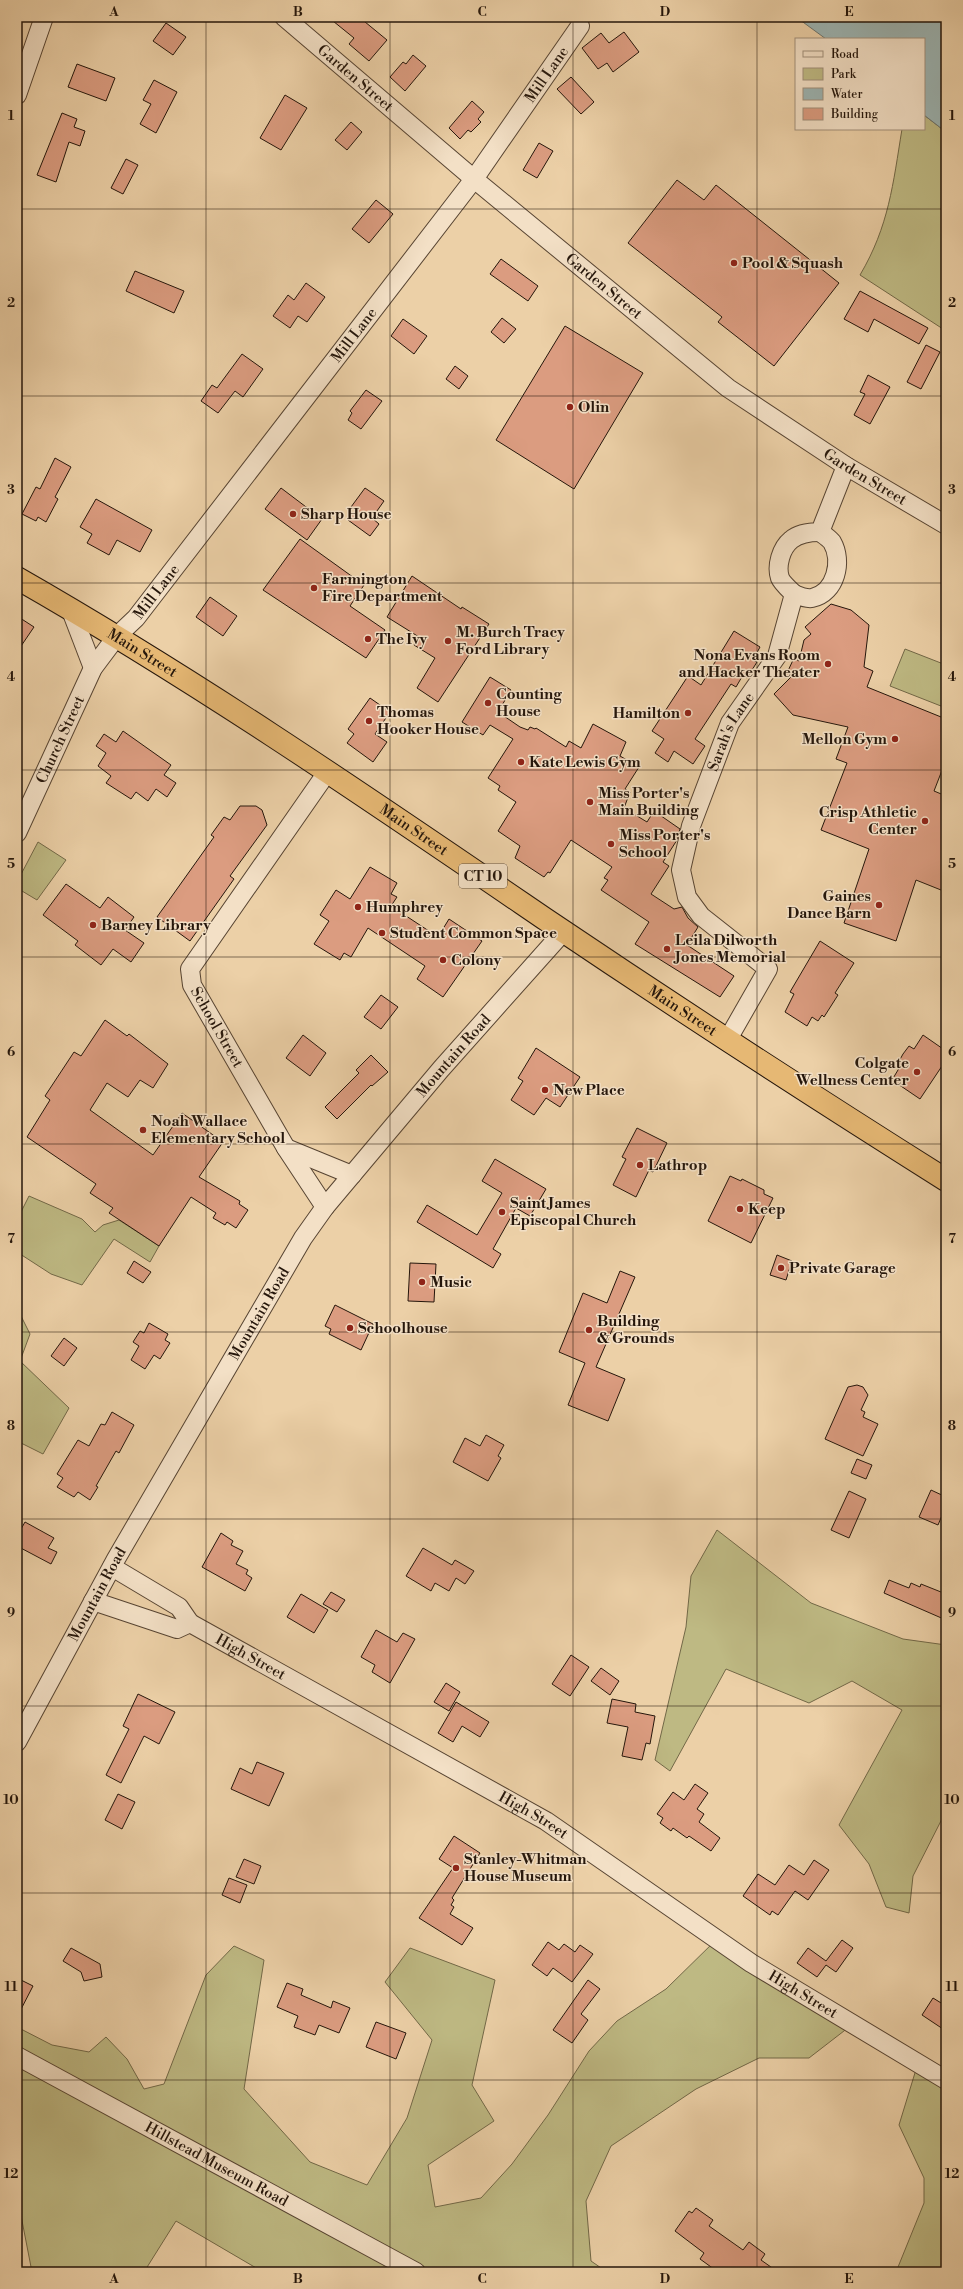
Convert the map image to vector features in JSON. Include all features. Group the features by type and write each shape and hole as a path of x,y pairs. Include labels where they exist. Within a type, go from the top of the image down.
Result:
{"highway":[{"name":"Main Street","path":"17,578 117,636 328,771 564,931 946,1180"}],"street":[{"path":"17,95 44,17"},
{"name":"Garden Street","path":"284,17 474,179 728,388 846,466 946,525"},
{"name":"Mill Lane","path":"117,636 136,618 474,179 580,26"},
{"path":"820,532 846,466"},
{"path":"808,532 820,532 832,542 837,558 836,575 828,590 812,598 794,594 780,578 779,563 784,549 791,540 808,532"},
{"name":"Sarah's Lane","path":"728,1039 768,970 701,916 687,897 681,870 691,826 730,723 777,656 794,594"},
{"path":"70,608 93,668"},
{"name":"Church Street","path":"17,833 93,668 117,636"},
{"name":"School Street","path":"324,1207 286,1148 192,985 190,969 328,771"},
{"name":"Mountain Road","path":"17,1742 112,1567 303,1238 324,1207 441,1069 564,931"},
{"path":"286,1148 352,1175"},
{"name":"High Street","path":"112,1567 179,1607 190,1623 546,1821 751,1963 946,2080"},
{"path":"93,1601 177,1629 190,1623"},
{"name":"Hillstead Museum Road","path":"17,2056 416,2272"}],"green space":[{"path":"925,116 946,132 946,335 943,329 860,275 878,239 884,222 902,130 925,130"},
{"path":"905,649 946,665 946,708 890,686"},
{"path":"38,842 66,860 37,900 17,888 17,882"},
{"path":"29,1196 82,1219 95,1232 103,1225 119,1220 159,1246 150,1262 114,1239 82,1285 51,1274 17,1252 17,1220"},
{"path":"17,1308 30,1334 20,1361 69,1408 43,1454 17,1441"},
{"path":"717,1530 811,1603 903,1639 946,1645 946,1811 913,1876 909,1913 886,1907 869,1864 839,1825 902,1710 852,1681 809,1703 726,1669 670,1771 655,1760 686,1627 691,1576"},
{"path":"717,1939 853,2024 809,2058 759,2058 696,2089 611,2146 586,2201 591,2261 607,2272 263,2272 176,2221 144,2272 32,2272 17,2195 17,2027 52,2045 89,2052 106,2037 127,2059 144,2089 164,2084 206,1975 234,1946 264,1960 244,2089 310,2162 367,2185 407,2118 432,2040 385,1982 410,1948 495,1980 472,2085 494,2121 428,2165 435,2207 481,2198 512,2164 548,2115 589,2051 617,2021 666,1989"},
{"path":"918,2063 946,2080 946,2272 896,2272 924,2203 924,2178 899,2125"}],"water":[{"path":"796,17 946,17 946,132 925,116 925,38 825,38"}],"building":[{"path":"328,17 359,17 387,40 369,61 349,44 354,38"},
{"path":"166,23 186,37 173,55 153,41"},
{"path":"624,32 639,52 613,72 607,63 598,69 582,48 601,33 609,43"},
{"path":"413,55 426,66 405,91 390,77 403,62 406,64"},
{"path":"77,64 115,78 106,101 68,87"},
{"path":"571,77 594,102 581,114 557,89"},
{"path":"154,80 177,92 156,133 140,124 151,104 143,100"},
{"path":"285,95 307,108 281,150 260,138"},
{"path":"472,101 484,112 478,119 481,122 471,132 468,130 460,139 449,128"},
{"path":"62,113 77,119 74,127 85,131 80,146 69,142 56,182 37,175"},
{"path":"351,122 362,132 347,150 335,140"},
{"path":"539,143 553,151 537,178 523,170"},
{"path":"126,159 138,165 123,194 111,188"},
{"name":"Pool & Squash","path":"677,180 704,200 716,185 839,283 774,366 718,322 722,317 628,243"},
{"path":"376,200 393,214 369,243 352,229"},
{"path":"501,259 538,286 528,301 490,274"},
{"path":"135,271 184,291 174,313 126,291"},
{"path":"306,283 325,297 307,322 298,316 290,328 273,316 288,295 294,300"},
{"path":"860,291 928,328 919,344 874,319 868,332 844,319"},
{"path":"502,318 516,329 504,343 491,332"},
{"path":"403,319 427,336 414,354 391,336"},
{"name":"Olin","path":"565,326 643,373 574,489 496,440"},
{"path":"926,345 940,352 921,389 907,382"},
{"path":"242,354 263,369 243,397 235,391 218,413 201,401 212,385 217,388"},
{"path":"455,366 468,376 459,389 446,379"},
{"path":"868,375 890,387 870,424 854,415 865,394 860,392"},
{"path":"366,390 382,401 361,429 348,420 352,413 350,411"},
{"path":"55,458 71,467 55,497 58,499 46,522 38,517 36,521 22,514 36,487 40,489"},
{"name":"Sharp House","path":"281,488 322,519 307,540 265,509"},
{"path":"365,488 384,501 372,518 379,524 370,536 348,520 356,510 351,507"},
{"path":"96,499 152,530 140,552 117,540 109,555 87,543 92,534 80,527"},
{"name":"Farmington Fire Department","path":"300,539 364,585 350,606 385,630 366,658 263,590"},
{"name":"M. Burch Tracy Ford Library","path":"412,576 461,609 462,607 489,624 438,702 417,688 435,658 414,645 419,637 387,617"},
{"path":"210,597 237,616 223,636 196,617"},
{"path":"831,604 851,610 869,625 864,667 873,671 867,687 946,719 946,760 934,791 946,796 946,892 916,880 896,941 844,923 869,849 821,830 847,763 836,759 848,727 793,715 774,694 791,677 786,675 794,658 799,661 804,640 811,634 805,627"},
{"path":"17,616 34,627 17,652"},
{"name":"Hamilton","path":"734,631 760,647 753,660 757,662 747,678 743,675 736,687 731,684 695,739 705,746 693,764 674,751 668,762 655,753 664,739 652,731 688,676 701,685"},
{"path":"490,677 511,690 498,712 520,727 528,730 530,727 536,728 566,747 569,741 581,748 593,724 626,742 620,756 639,767 625,789 630,792 624,808 647,822 654,811 680,829 677,840 663,862 669,866 651,894 674,909 682,907 688,918 698,927 687,945 734,976 720,997 635,944 649,922 601,890 608,880 604,878 612,867 571,840 550,873 548,872 544,877 515,858 520,846 498,831 516,802 498,790 500,786 488,778 513,739 490,725 483,735 462,722"},
{"name":"Thomas Hooker House","path":"370,698 390,712 375,734 387,742 373,762 347,743 354,734 348,729"},
{"path":"123,731 171,765 164,775 176,783 167,797 156,789 148,801 136,792 131,799 106,783 111,776 98,766 106,753 96,746 104,734 116,742"},
{"path":"240,806 256,806 262,810 267,825 230,876 234,879 190,941 157,917 214,837 211,835 224,817 230,820"},
{"path":"370,867 397,883 391,894 397,897 391,906 438,937 449,919 482,941 443,997 417,979 425,966 368,928 351,957 344,953 340,960 314,944 329,921 320,915 336,890 350,899"},
{"name":"Barney Library","path":"66,884 100,908 108,897 134,917 125,930 144,943 131,962 113,949 101,965 75,945 78,941 43,915"},
{"path":"820,941 854,963 835,993 838,995 824,1017 822,1015 818,1021 812,1017 807,1026 785,1012 794,994 790,992"},
{"path":"381,995 398,1007 381,1029 364,1017"},
{"path":"105,1020 127,1036 129,1034 168,1064 153,1088 140,1080 128,1097 107,1083 90,1110 153,1155 182,1113 223,1142 199,1177 240,1201 239,1204 248,1210 236,1228 227,1222 225,1225 213,1218 216,1213 191,1197 159,1246 109,1213 113,1208 90,1193 96,1184 27,1137 50,1100 45,1096 74,1052 81,1056"},
{"path":"303,1035 326,1053 310,1076 286,1058"},
{"name":"Colgate Wellness Center","path":"923,1035 946,1051 946,1060 920,1099 892,1080 901,1065 898,1063 903,1054 909,1046 914,1049"},
{"name":"New Place","path":"536,1048 580,1077 560,1107 546,1098 534,1115 511,1100 523,1081 518,1078"},
{"path":"371,1055 388,1072 372,1086 371,1085 337,1119 325,1107 359,1073 356,1070"},
{"name":"Lathrop","path":"637,1128 667,1143 653,1172 649,1170 636,1197 613,1185 626,1159 622,1157"},
{"name":"Saint James Episcopal Church","path":"495,1159 546,1189 530,1216 516,1208 493,1249 501,1254 493,1268 417,1222 427,1205 477,1235 502,1193 482,1181"},
{"name":"Keep","path":"730,1176 741,1181 742,1179 764,1190 764,1194 773,1198 751,1243 708,1221"},
{"name":"Private Garage","path":"777,1255 792,1261 786,1280 770,1275"},
{"path":"134,1261 151,1272 143,1283 127,1273"},
{"name":"Music","path":"410,1263 436,1264 434,1302 408,1301"},
{"name":"Building & Grounds","path":"620,1271 635,1277 596,1367 625,1379 608,1421 568,1405 585,1363 559,1352 583,1293 607,1303"},
{"name":"Schoolhouse","path":"335,1305 373,1324 361,1350 329,1334 331,1329 325,1326"},
{"path":"149,1323 168,1334 165,1340 170,1343 160,1359 154,1355 145,1369 131,1360 139,1346 133,1342 140,1331 144,1333"},
{"path":"64,1338 77,1348 64,1366 51,1356"},
{"path":"857,1385 863,1387 868,1395 861,1410 865,1412 863,1417 878,1424 863,1456 825,1439 848,1387"},
{"path":"112,1412 134,1425 119,1453 116,1451 96,1486 98,1487 90,1500 78,1492 74,1497 57,1487 63,1478 57,1474 78,1440 89,1446 101,1424 105,1425"},
{"path":"486,1435 504,1445 498,1456 501,1458 488,1481 453,1462 465,1438 480,1446"},
{"path":"857,1459 872,1465 866,1479 851,1473"},
{"path":"931,1490 946,1497 946,1506 938,1525 919,1517"},
{"path":"849,1491 866,1499 849,1538 831,1530"},
{"path":"25,1522 54,1538 48,1548 57,1552 51,1564 17,1546 17,1536"},
{"path":"221,1533 233,1541 231,1545 243,1551 236,1564 248,1570 246,1574 252,1578 245,1591 202,1567"},
{"path":"423,1548 452,1565 455,1560 474,1571 465,1584 456,1578 449,1591 435,1583 431,1591 406,1576"},
{"path":"889,1580 909,1588 911,1583 920,1587 921,1584 946,1594 946,1620 884,1593"},
{"path":"331,1592 345,1600 337,1612 323,1604"},
{"path":"301,1594 328,1610 314,1633 287,1617"},
{"path":"376,1630 397,1642 403,1633 415,1639 390,1683 372,1672 375,1665 361,1657"},
{"path":"571,1655 589,1667 570,1696 552,1684"},
{"path":"601,1668 619,1681 610,1695 591,1681"},
{"path":"446,1683 460,1692 449,1711 434,1702"},
{"path":"138,1694 175,1712 159,1744 144,1736 121,1783 106,1775 129,1729 123,1726"},
{"path":"612,1699 636,1704 635,1712 655,1716 650,1744 646,1743 642,1760 622,1756 628,1727 607,1723"},
{"path":"456,1702 489,1722 480,1737 462,1726 453,1742 438,1733"},
{"path":"257,1762 284,1773 269,1806 231,1789 240,1768 252,1774"},
{"path":"695,1784 708,1793 697,1809 704,1814 699,1822 720,1838 711,1851 689,1836 687,1838 673,1828 671,1831 660,1823 663,1818 657,1814 673,1792 684,1800"},
{"path":"118,1794 135,1802 122,1829 105,1820"},
{"path":"454,1836 480,1853 452,1898 454,1900 451,1905 454,1907 450,1914 473,1928 462,1945 419,1918 453,1868 439,1859"},
{"path":"244,1859 261,1866 254,1884 236,1877"},
{"path":"814,1860 829,1870 808,1900 795,1891 778,1915 772,1911 770,1915 743,1896 758,1874 775,1885 789,1865 804,1875"},
{"path":"229,1878 247,1885 240,1903 222,1895"},
{"path":"842,1940 853,1948 836,1972 826,1965 817,1977 797,1963 808,1948 826,1961"},
{"path":"548,1942 559,1950 564,1944 575,1952 580,1945 593,1954 572,1982 553,1968 547,1976 532,1965"},
{"path":"71,1948 100,1964 102,1977 84,1981 81,1972 63,1961"},
{"path":"17,1978 33,1986 17,2017"},
{"path":"588,1980 600,1989 581,2014 588,2020 572,2043 553,2030"},
{"path":"287,1983 303,1989 301,1995 331,2008 333,2001 350,2008 339,2033 319,2025 315,2035 294,2027 298,2016 277,2007"},
{"path":"933,1998 946,2006 946,2031 922,2015"},
{"path":"376,2022 406,2033 396,2059 366,2047"},
{"path":"696,2208 713,2220 709,2226 743,2250 749,2242 765,2254 761,2260 778,2272 718,2272 700,2259 704,2253 675,2231 689,2211 692,2213"}],"place":[{"name":"Pool & Squash","path":"734,263"},
{"name":"Olin","path":"570,407"},
{"name":"Sharp House","path":"293,514"},
{"name":"Farmington Fire Department","path":"314,588"},
{"name":"The Ivy","path":"368,639"},
{"name":"M. Burch Tracy Ford Library","path":"448,641"},
{"name":"Nona Evans Room and Hacker Theater","path":"828,664"},
{"name":"Counting House","path":"488,703"},
{"name":"Hamilton","path":"688,713"},
{"name":"Thomas Hooker House","path":"369,721"},
{"name":"Mellon Gym","path":"895,739"},
{"name":"Kate Lewis Gym","path":"521,762"},
{"name":"Miss Porter's Main Building","path":"590,802"},
{"name":"Crisp Athletic Center","path":"925,821"},
{"name":"Miss Porter's School","path":"611,844"},
{"name":"Gaines Dance Barn","path":"879,905"},
{"name":"Humphrey","path":"358,907"},
{"name":"Barney Library","path":"93,925"},
{"name":"Student Common Space","path":"382,933"},
{"name":"Leila Dilworth Jones Memorial","path":"667,949"},
{"name":"Colony","path":"443,960"},
{"name":"Colgate Wellness Center","path":"917,1072"},
{"name":"New Place","path":"545,1090"},
{"name":"Noah Wallace Elementary School","path":"143,1130"},
{"name":"Lathrop","path":"640,1165"},
{"name":"Keep","path":"740,1209"},
{"name":"Saint James Episcopal Church","path":"502,1212"},
{"name":"Private Garage","path":"781,1268"},
{"name":"Music","path":"422,1282"},
{"name":"Schoolhouse","path":"350,1328"},
{"name":"Building & Grounds","path":"589,1330"},
{"name":"Stanley-Whitman House Museum","path":"456,1868"}]}
